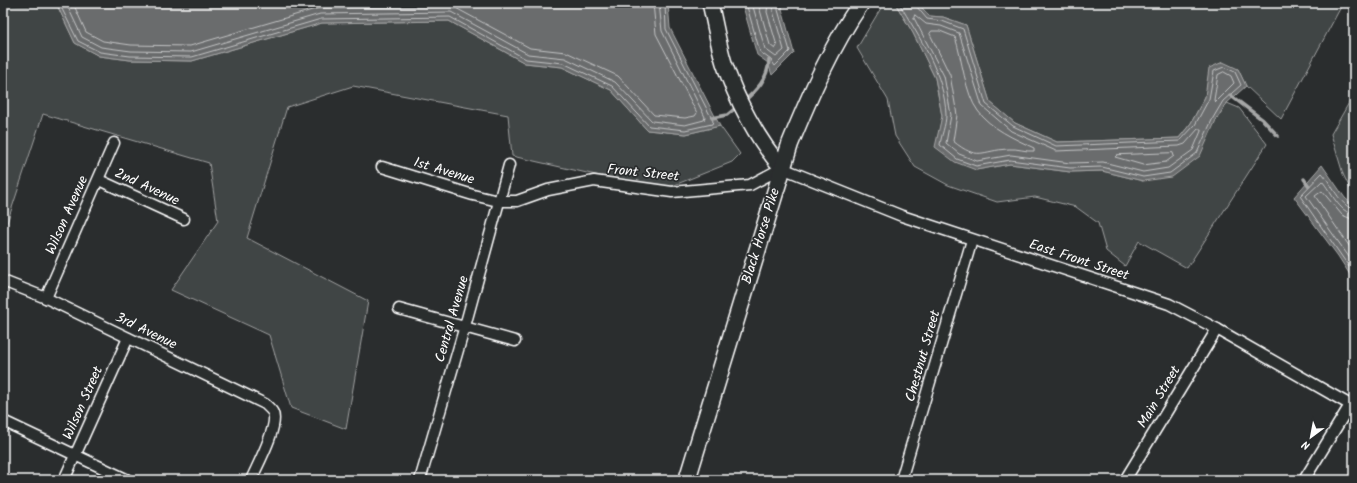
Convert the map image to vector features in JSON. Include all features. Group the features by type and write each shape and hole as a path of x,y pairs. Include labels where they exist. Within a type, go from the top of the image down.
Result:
{"main road":[{"path":"710,3 724,62 735,91 766,149 782,168"},
{"name":"Black Horse Pike","path":"687,480 782,168 812,92 842,31 861,3"}],"street":[{"name":"Wilson Avenue","path":"46,298 114,143"},
{"name":"Central Avenue","path":"420,480 465,326 509,165"},
{"name":"1st Avenue","path":"382,167 473,195 498,201"},
{"name":"Front Street","path":"498,201 517,201 548,190 594,181 672,192 750,185 782,168"},
{"name":"East Front Street","path":"782,168 902,216 1169,304 1217,329 1352,406"},
{"name":"2nd Avenue","path":"99,180 184,219"},
{"name":"Chestnut Street","path":"901,480 972,240"},
{"name":"3rd Avenue","path":"3,281 46,298 265,404 273,412 275,418 273,429 251,480"},
{"path":"399,309 515,341"},
{"name":"Main Street","path":"1125,480 1217,329"},
{"name":"Wilson Street","path":"64,480 128,338"},
{"path":"1304,480 1352,406"},
{"path":"3,421 128,480"}],"shaded area":[{"path":"884,3 895,3 913,33 935,78 942,116 936,147 976,170 1010,164 1070,172 1102,171 1143,181 1216,120 1227,103 1239,108 1267,144 1187,268 1139,241 1125,266 1106,251 1098,223 1076,207 1035,197 997,202 948,185 915,167 895,136 888,100 857,48"},
{"path":"918,3 1343,3 1281,119 1246,86 1238,69 1210,69 1205,97 1191,123 1179,138 1057,142 1015,123 990,102 966,25 943,17 929,16"},
{"path":"3,4 58,7 75,43 99,56 130,60 192,61 322,23 449,21 525,63 562,67 611,90 647,130 686,134 720,126 740,154 732,162 662,190 512,156 508,115 353,86 287,107 247,238 368,301 346,429 291,408 269,335 171,290 218,221 209,163 43,114 6,226 3,224"},
{"path":"1354,94 1354,197 1343,174 1331,134"}],"water":[{"path":"3,3 668,3 670,28 720,126 686,134 647,130 611,90 562,67 525,63 449,21 322,23 192,61 130,60 99,56 75,43 58,7"},
{"path":"742,3 783,3 782,9 794,53 772,75 768,63 757,55"},
{"path":"895,3 918,3 929,16 943,17 966,25 990,102 1015,123 1057,142 1179,138 1191,123 1205,97 1209,68 1223,62 1238,69 1246,86 1227,103 1216,120 1200,156 1172,177 1143,181 1102,171 1070,172 1010,164 976,170 955,162 935,147 942,116 935,78 913,33"},
{"path":"1322,165 1345,198 1354,206 1354,281 1338,256 1294,197"}],"waterway":[{"path":"743,102 761,84 766,73 769,60"},
{"path":"1230,95 1263,120 1278,136"},
{"path":"712,118 727,115 738,106"},
{"path":"1304,179 1309,186"}]}
